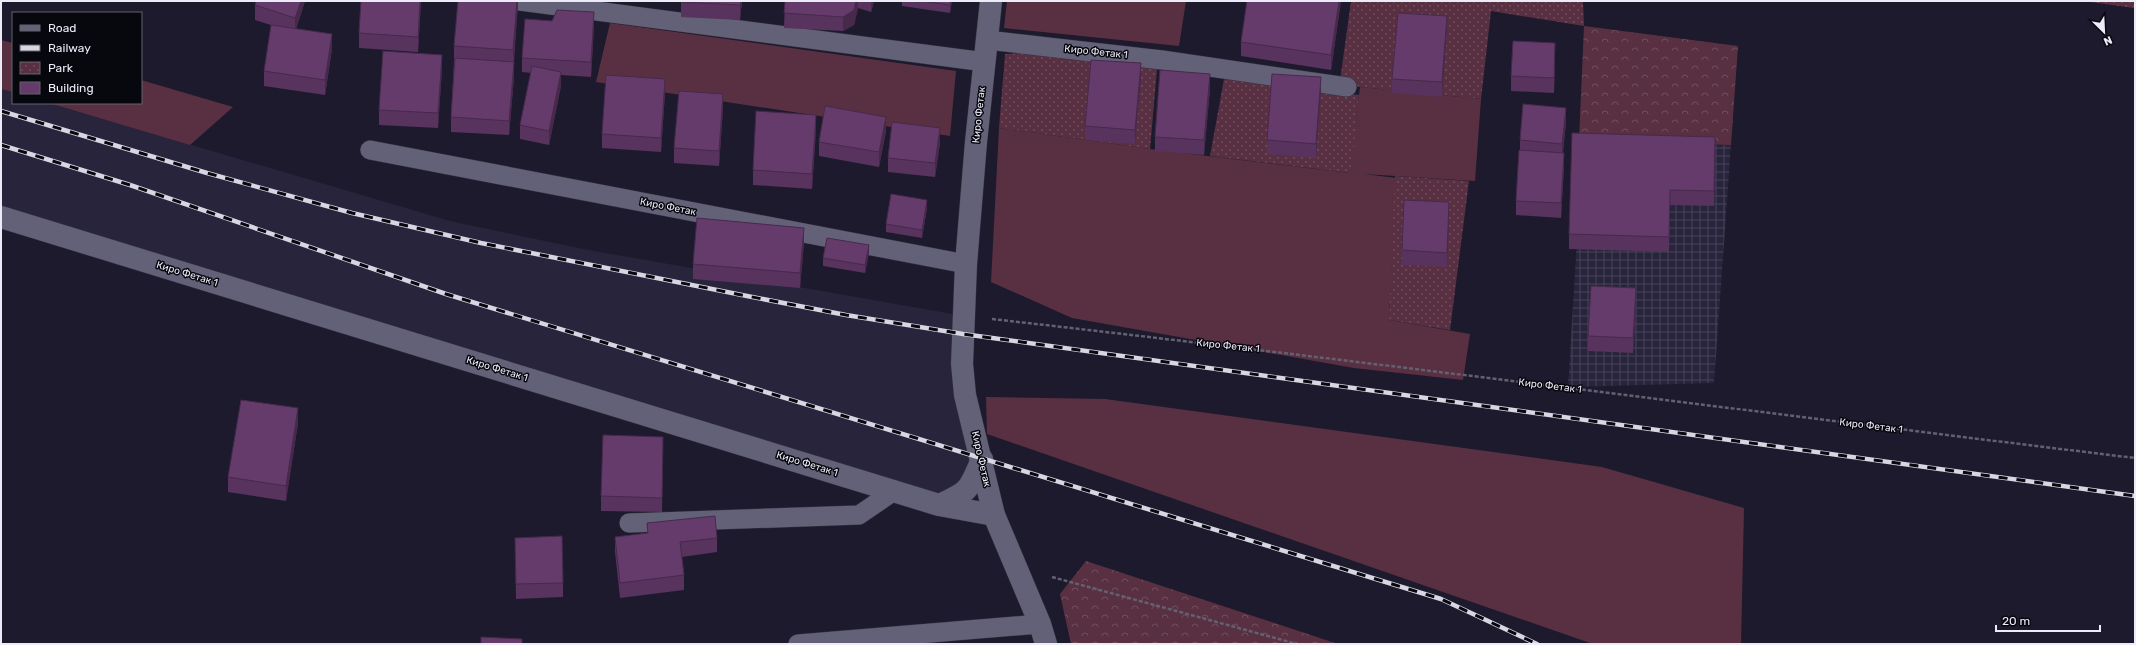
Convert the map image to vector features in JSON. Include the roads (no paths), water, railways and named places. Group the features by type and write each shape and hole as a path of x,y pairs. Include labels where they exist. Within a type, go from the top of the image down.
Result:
{"street":[{"name":"Киро Фетак","path":"991,1 966,264 962,364 966,395 994,515 1043,634"},
{"name":"Киро Фетак 1","path":"1,217 939,505 994,515"},
{"path":"939,505 964,494 972,482 982,459"}],"lane":[{"path":"520,1 984,62"},
{"name":"Киро Фетак 1","path":"987,40 1162,60 1347,87"},
{"name":"Киро Фетак","path":"370,150 966,264"},
{"path":"629,523 859,515 894,491"},
{"path":"798,644 1043,634"}],"railway":[{"path":"1,111 207,173 352,213 481,243 846,315 963,334 2135,496"},
{"path":"1,145 130,185 446,294 1441,599 1537,644"}]}
